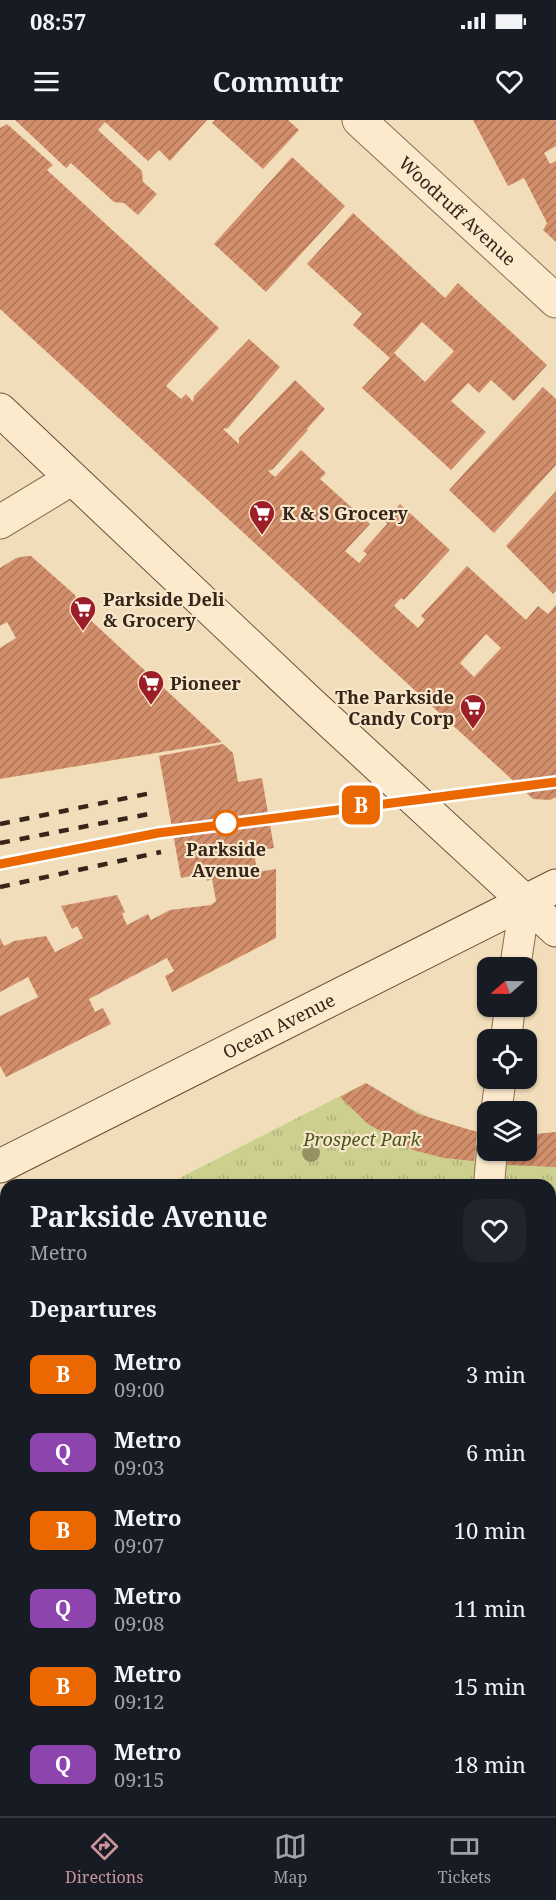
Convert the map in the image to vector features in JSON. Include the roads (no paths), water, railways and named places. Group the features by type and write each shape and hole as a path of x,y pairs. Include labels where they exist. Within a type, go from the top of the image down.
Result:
{"main road":[{"name":"Woodruff Avenue","path":"359,120 556,301"},
{"path":"0,410 71,479 556,930"},
{"path":"0,522 71,479"},
{"name":"Ocean Avenue","path":"0,1166 556,886"}],"street":[{"path":"517,957 525,902"},
{"path":"490,1179 491,1161"}],"railway":[{"path":"0,824 151,793"},
{"path":"0,843 154,813"},
{"path":"0,864 157,833"},
{"path":"0,887 161,852"}],"metro line":[{"name":"B","path":"0,864 158,833 556,782"}],"place":[{"name":"K & S Grocery","path":"262,536"},
{"name":"Parkside Deli & Grocery","path":"83,632"},
{"name":"Pioneer","path":"151,706"},
{"name":"The Parkside Candy Corp","path":"473,730"},
{"name":"Parkside Avenue","path":"226,823"}],"park label":[{"name":"Prospect Park","path":"362,1139"}]}
